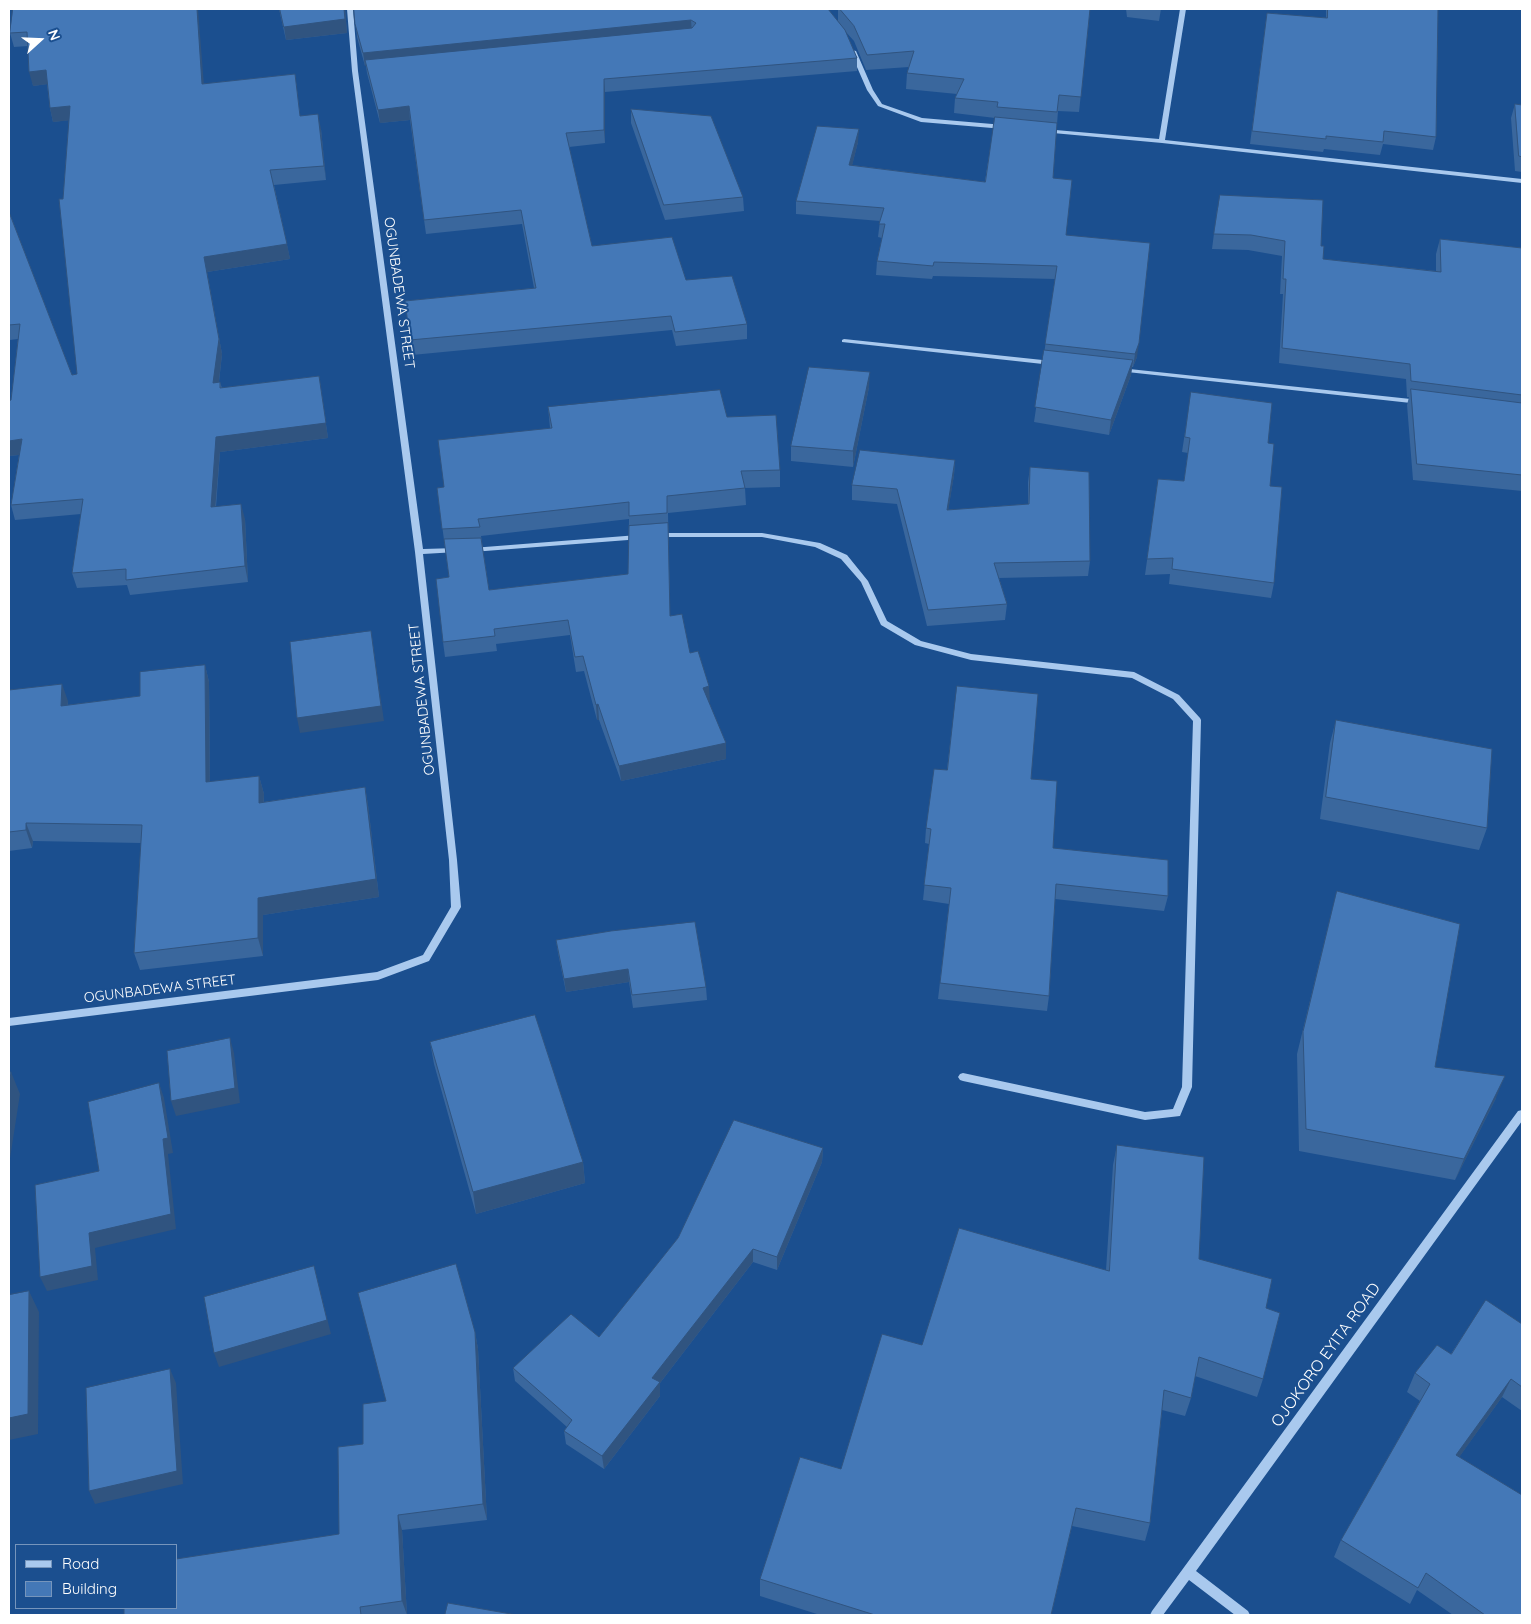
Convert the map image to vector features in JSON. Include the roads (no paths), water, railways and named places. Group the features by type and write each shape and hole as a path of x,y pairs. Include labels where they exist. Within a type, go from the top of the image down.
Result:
{"street":[{"name":"OGUNBADEWA STREET","path":"9,1022 378,976 426,958 456,907 453,860 419,552 355,72 350,9"},
{"path":"1162,141 1183,9"},
{"path":"849,42 870,90 880,105 921,120 1009,128"},
{"path":"355,72 365,70"},
{"path":"1038,130 1162,141 1522,182"},
{"path":"844,341 1061,364"},
{"path":"1111,369 1426,403"},
{"path":"419,552 522,547 668,534 762,535 816,545 844,558 864,581 884,623 918,643 971,657 1134,675 1176,697 1197,720 1187,1087 1176,1113 1145,1116 963,1077"},
{"name":"OJOKORO EYITA ROAD","path":"1156,1615 1522,1114"},
{"path":"1188,1572 1244,1615"}]}
